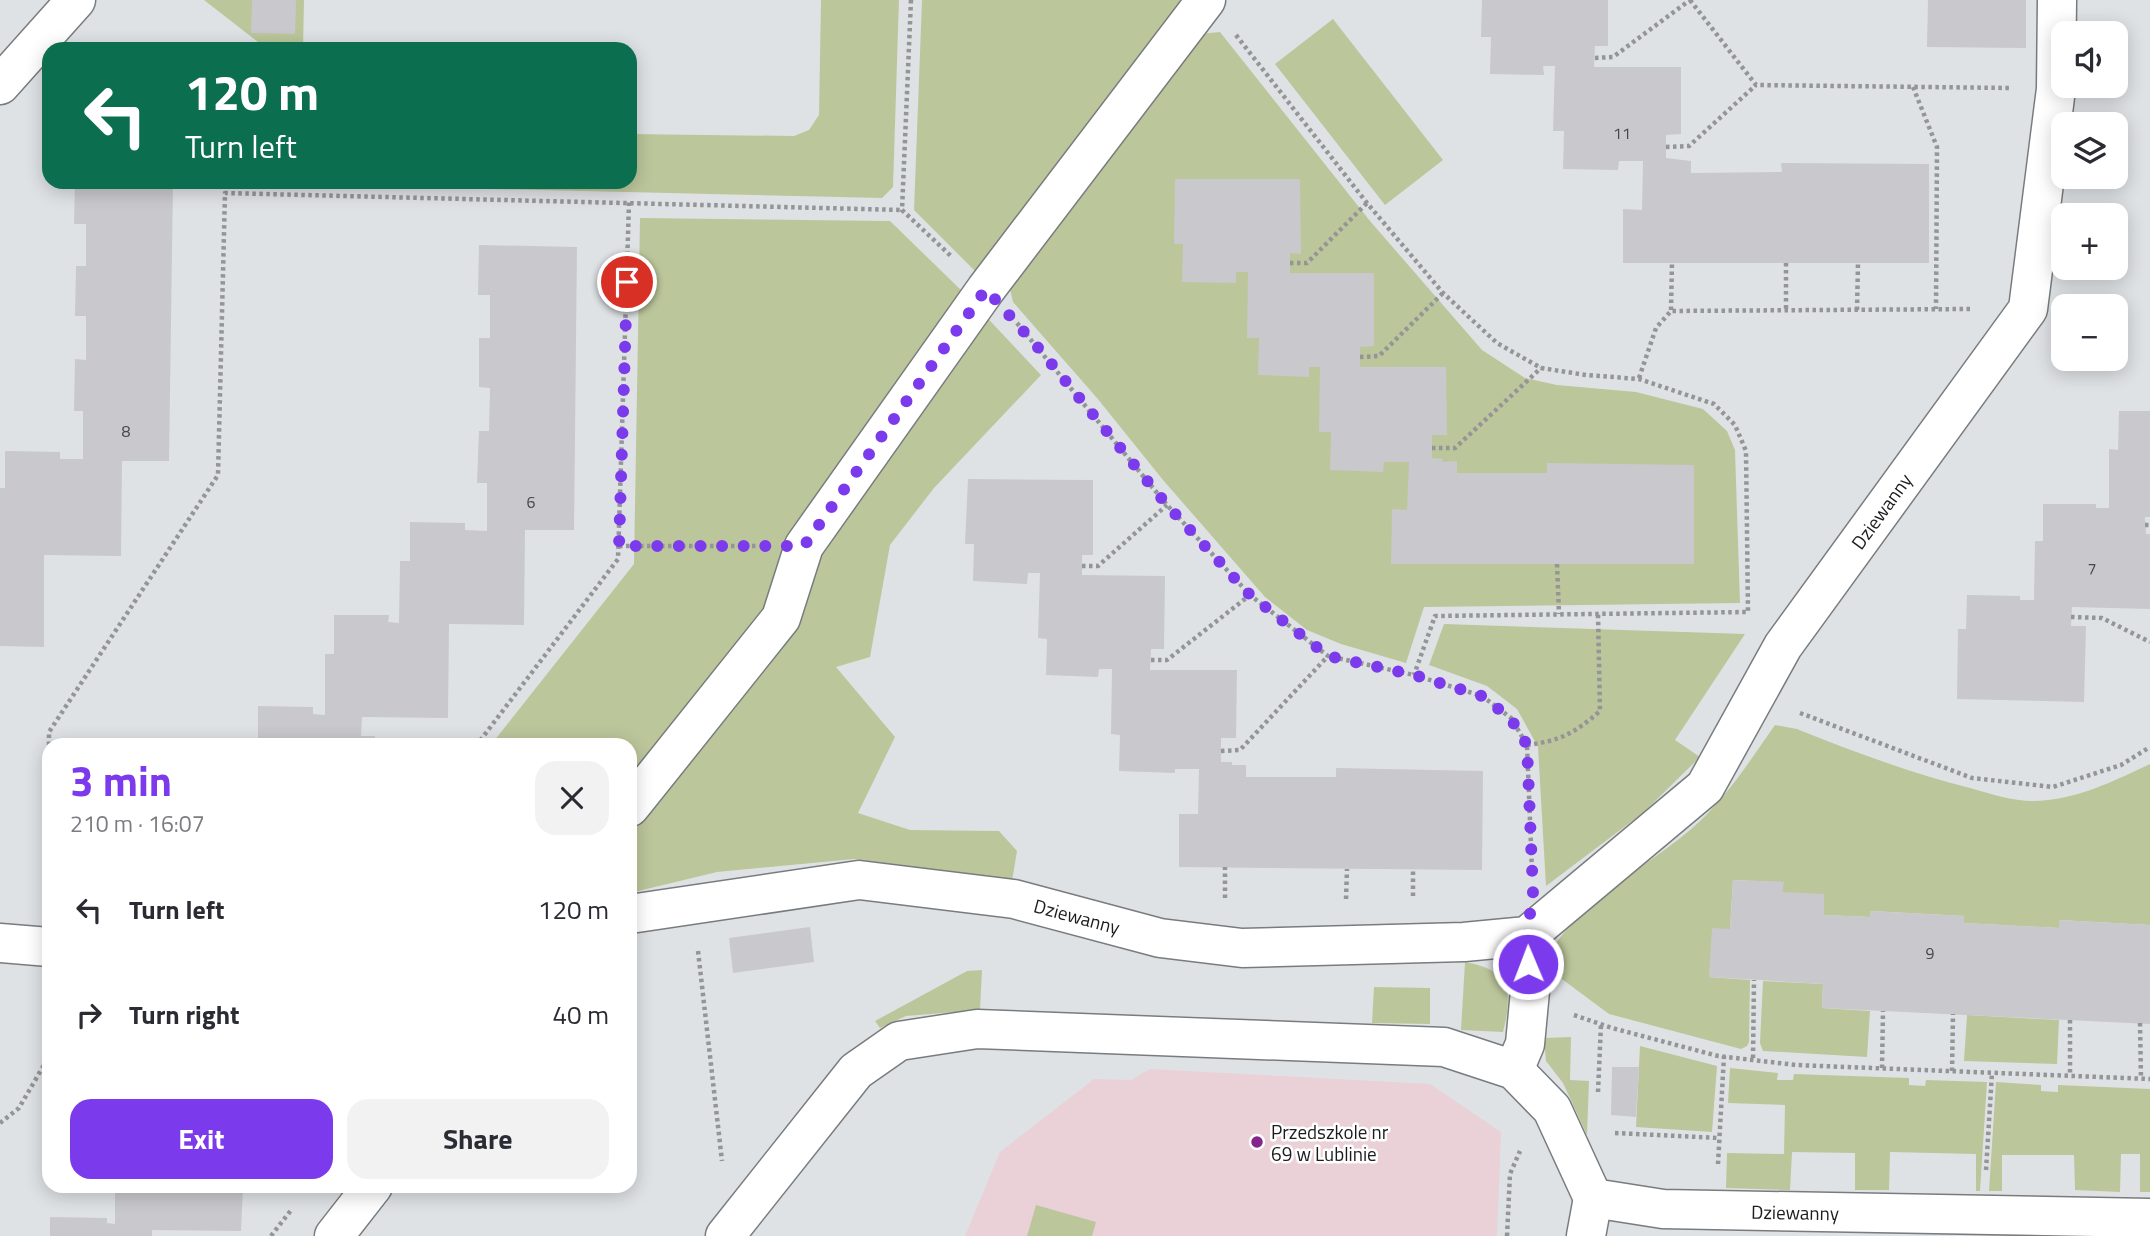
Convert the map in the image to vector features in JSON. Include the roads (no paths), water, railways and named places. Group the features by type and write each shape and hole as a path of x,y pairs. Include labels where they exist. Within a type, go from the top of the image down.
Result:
{"street":[{"path":"0,85 76,0"},
{"name":"Dziewanny","path":"637,913 859,880 1014,898 1160,938 1242,948 1464,942 1527,936 1704,787 1783,646 2028,309 2056,89 2057,0"},
{"path":"637,798 781,618 804,546 986,289 1202,5"},
{"path":"1514,1070 1525,1044 1530,991 1527,936"},
{"path":"0,943 42,946"},
{"path":"725,1236 856,1071 899,1041 977,1029 1444,1047 1514,1070 1552,1109 1593,1198 1586,1236"},
{"path":"334,1236 368,1193"},
{"name":"Dziewanny","path":"1593,1198 1663,1209 2150,1218"}],"place":[{"name":"Przedszkole nr 69 w Lublinie","path":"1257,1142"}]}
